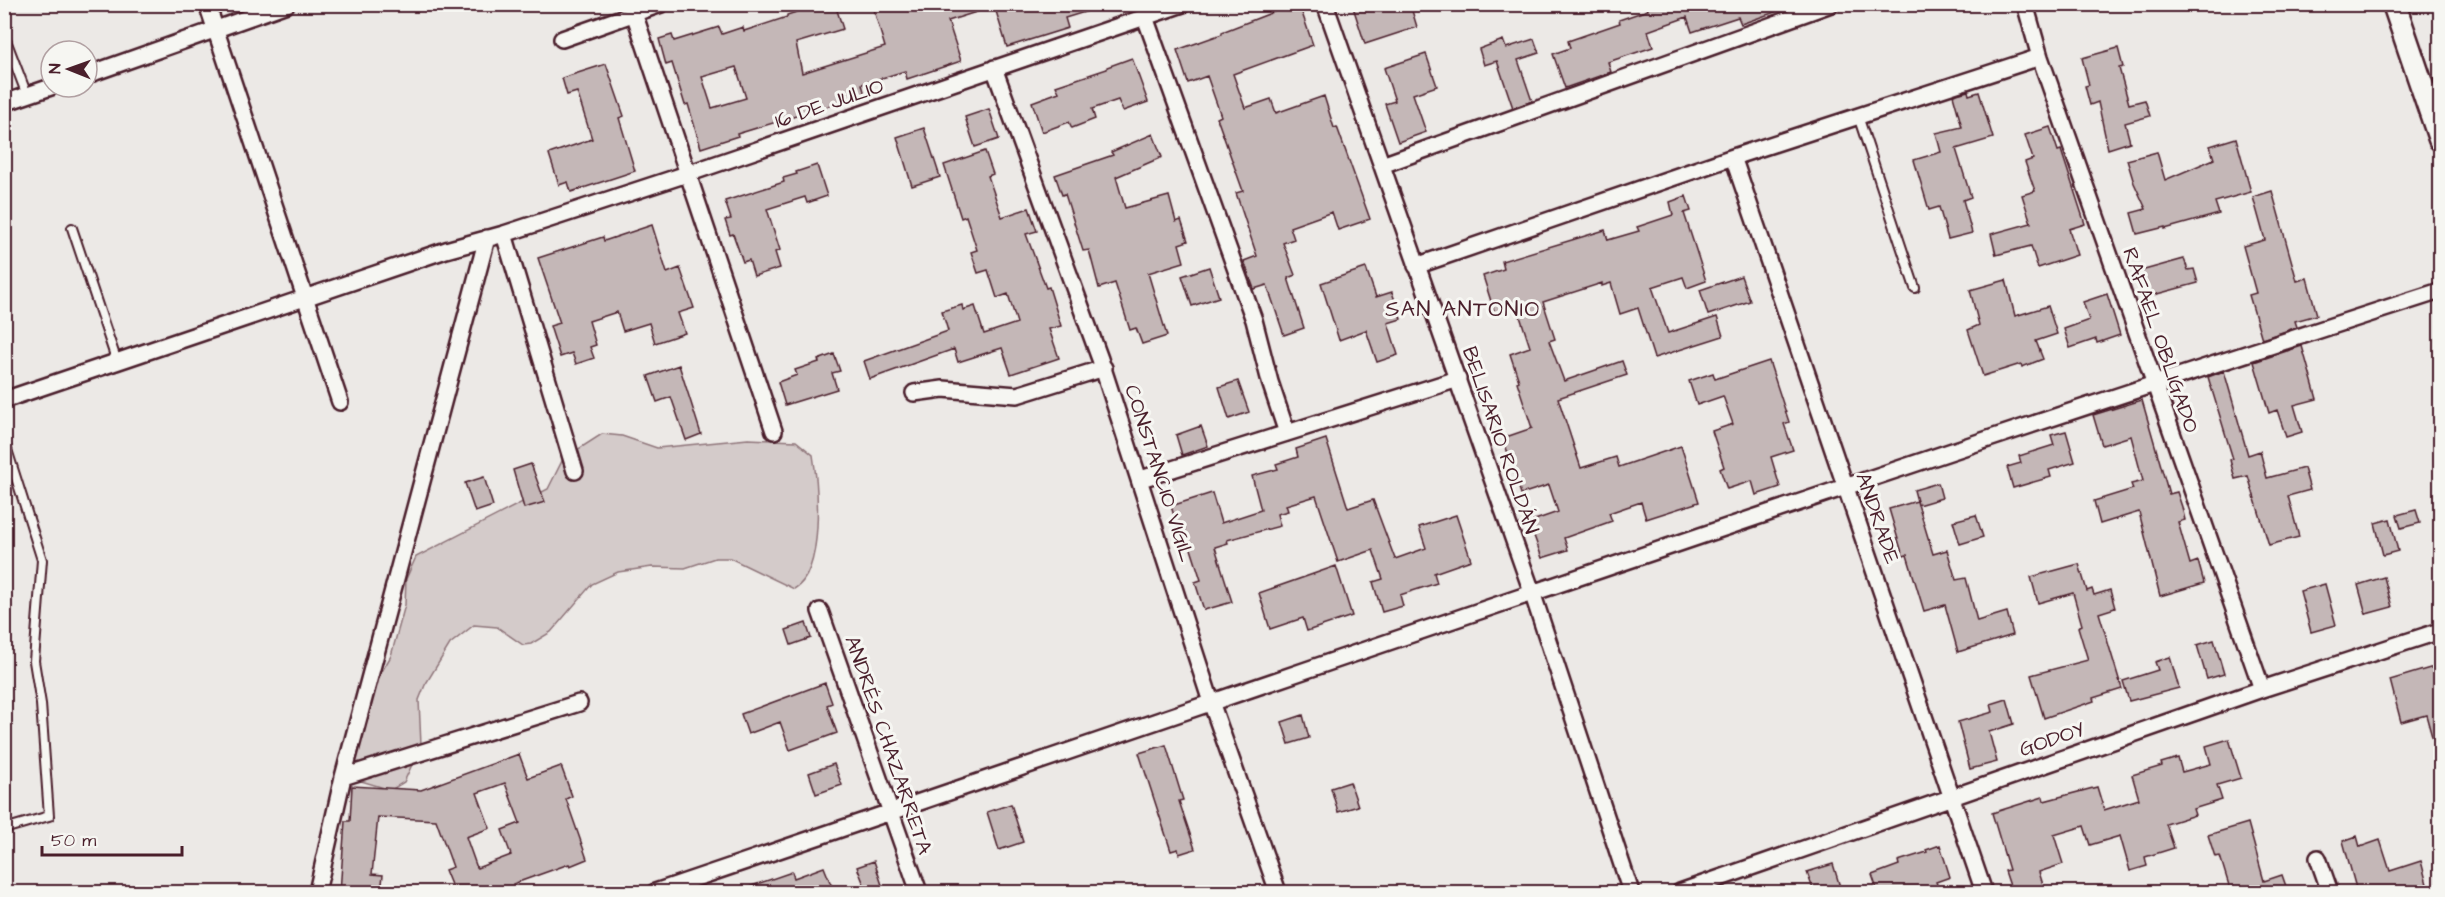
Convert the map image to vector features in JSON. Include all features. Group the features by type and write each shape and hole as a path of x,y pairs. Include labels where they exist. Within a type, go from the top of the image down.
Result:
{"main road":[{"path":"2394,4 2440,139"}],"street":[{"path":"207,4 340,402"},
{"path":"99,71 287,4"},
{"path":"562,39 632,9 661,4"},
{"name":"16 DE JULIO","path":"4,400 446,250 504,234 687,174 1183,4"},
{"name":"BELISARIO ROLDÁN","path":"1325,4 1532,592 1630,892"},
{"path":"1383,165 1830,4"},
{"name":"RAFAEL OBLIGADO","path":"2025,4 2040,57 2262,689"},
{"path":"632,9 774,431"},
{"path":"1145,17 1254,320 1270,382 1287,433"},
{"path":"1416,266 1733,157 2040,57"},
{"name":"CONSTANCIO VIGIL","path":"994,68 1104,368 1211,702 1278,892"},
{"path":"4,103 39,91"},
{"name":"ANDRADE","path":"1733,157 1984,892"},
{"path":"504,234 575,471"},
{"path":"317,892 343,777 487,238"},
{"path":"655,892 1532,592 1845,489 2154,383 2440,291"},
{"path":"914,393 943,389 1017,395 1104,368"},
{"path":"1140,479 1458,379"},
{"name":"ANDRÉS CHAZARRETA","path":"820,611 919,892"},
{"name":"GODOY","path":"1680,892 2262,689 2440,631"},
{"path":"343,777 579,703"},
{"path":"2318,858 2330,892"}],"lane":[{"path":"4,35 27,95"},
{"path":"1858,116 1915,288"},
{"path":"72,228 117,362"},
{"path":"4,440 42,560 34,661 41,704 49,816 4,829"}],"shaded area":[{"path":"602,434 622,436 657,448 748,439 796,441 813,455 816,486 815,547 811,565 804,580 794,589 730,558 715,558 685,568 652,567 618,572 592,584 551,632 531,644 523,645 497,627 474,625 450,644 425,685 419,700 421,745 404,782 391,790 351,778 353,708 381,673 391,656 405,605 406,579 416,557 548,489 563,459"}],"building":[{"path":"808,4 835,4 843,29 796,43 802,73 885,47 872,4 988,4 989,8 948,21 961,61 907,79 905,71 862,84 865,95 737,134 738,136 701,148 688,104 685,105 672,63 666,65 659,39 672,35 674,41 719,27 722,34 743,27 744,31 809,8","holes":["736,67 746,98 712,108 702,77"]},
{"path":"1008,4 1097,4 1098,8 1065,18 1068,28 1007,47 995,8"},
{"path":"1299,4 1313,45 1233,74 1245,108 1271,99 1276,113 1324,96 1334,128 1337,127 1370,219 1338,230 1332,212 1290,227 1294,239 1283,243 1295,275 1288,278 1304,328 1284,335 1267,285 1254,289 1244,261 1257,256 1236,193 1243,191 1217,118 1221,116 1207,76 1188,83 1177,50"},
{"path":"1352,4 1410,4 1417,27 1365,44"},
{"path":"1646,4 1789,4 1789,7 1741,24 1738,17 1692,32 1687,17 1648,31 1653,47 1608,62 1611,72 1565,88 1553,54 1570,48 1568,41 1620,23 1619,20 1648,10"},
{"path":"1534,39 1539,53 1518,60 1532,101 1513,108 1497,61 1484,65 1479,49 1503,40 1506,48"},
{"path":"2118,48 2123,67 2119,68 2129,104 2145,100 2150,116 2125,123 2130,142 2108,149 2098,102 2090,105 2085,86 2089,85 2082,58"},
{"path":"1426,54 1437,86 1413,94 1426,132 1398,142 1385,104 1395,101 1384,68"},
{"path":"1132,58 1148,102 1123,111 1118,100 1092,109 1095,119 1072,128 1069,122 1042,132 1032,102 1059,92 1056,86"},
{"path":"606,64 624,116 619,118 635,171 571,192 568,182 559,185 549,154 592,139 577,92 567,95 562,78"},
{"path":"1968,91 1969,95 1979,92 1993,138 1956,149 1971,197 1963,200 1972,233 1948,239 1939,207 1929,210 1914,160 1941,152 1936,133 1962,127 1953,95"},
{"path":"989,109 999,139 975,147 965,117"},
{"path":"2050,127 2058,151 2061,150 2085,224 2069,229 2077,255 2038,268 2031,246 1996,255 1991,234 2031,223 2022,195 2035,191 2025,162 2033,159 2025,135"},
{"path":"924,128 940,177 912,186 897,137"},
{"path":"1153,134 1162,157 1116,177 1125,208 1169,196 1176,222 1181,220 1188,241 1179,244 1184,262 1148,273 1167,336 1142,344 1136,328 1130,330 1115,283 1099,288 1089,250 1083,251 1065,194 1062,195 1055,175 1113,155 1111,152"},
{"path":"2236,138 2251,192 2215,202 2219,214 2137,234 2131,213 2146,209 2127,160 2157,152 2165,180 2214,159 2210,146"},
{"path":"985,151 993,174 988,176 1002,217 1029,208 1037,231 1026,234 1046,288 1049,287 1061,326 1049,329 1059,358 1011,374 1002,348 958,362 954,349 870,379 864,361 948,331 942,311 962,305 963,310 975,306 984,334 1017,323 1008,294 997,298 988,270 978,273 971,252 977,250 966,216 961,218 944,165"},
{"path":"817,165 827,196 807,203 805,197 767,209 780,250 775,252 780,268 754,276 749,260 743,262 733,234 730,235 725,220 731,219 725,201 784,182 783,178"},
{"path":"2272,191 2297,281 2307,278 2317,315 2295,321 2297,327 2262,339 2249,295 2256,293 2243,246 2265,240 2253,197"},
{"path":"1686,196 1691,211 1684,213 1706,281 1687,288 1683,277 1652,287 1668,333 1717,317 1723,336 1654,358 1638,308 1620,314 1611,283 1602,286 1602,283 1543,302 1555,339 1549,341 1564,381 1622,361 1627,375 1558,398 1581,468 1616,457 1619,467 1681,446 1699,502 1646,519 1641,502 1609,513 1612,521 1564,538 1568,550 1542,558 1529,522 1558,512 1549,485 1521,494 1503,438 1532,428 1510,354 1530,347 1517,307 1495,314 1483,276 1504,269 1502,261 1605,230 1608,240 1639,231 1637,227 1673,215 1670,202"},
{"path":"652,225 667,273 680,268 694,308 678,313 685,333 655,343 649,323 623,331 617,312 589,321 596,345 590,347 594,358 576,364 572,353 560,357 550,326 560,323 538,258 603,237 604,241"},
{"path":"2184,259 2188,270 2194,269 2198,283 2142,298 2137,272"},
{"path":"1209,267 1219,297 1192,306 1182,276"},
{"path":"1366,268 1376,297 1392,292 1401,319 1388,323 1398,355 1377,362 1366,330 1339,340 1321,283"},
{"path":"1741,276 1750,301 1708,315 1700,290"},
{"path":"2006,280 2015,316 2048,306 2057,334 2036,341 2043,359 2022,367 2021,364 1983,376 1968,330 1979,325 1970,290"},
{"path":"2107,294 2120,335 2097,343 2096,339 2070,348 2064,329 2089,320 2083,302"},
{"path":"2302,346 2317,399 2294,405 2302,432 2286,437 2277,410 2269,413 2254,362"},
{"path":"834,354 840,371 832,373 837,389 785,405 778,382 797,375 795,370"},
{"path":"1769,361 1789,422 1784,424 1793,450 1771,457 1780,487 1756,495 1752,481 1727,489 1720,469 1724,467 1712,431 1733,424 1723,396 1697,405 1689,381 1713,373 1715,379"},
{"path":"679,365 701,434 686,440 671,397 657,402 648,376"},
{"path":"2224,371 2248,455 2260,451 2267,478 2304,468 2310,490 2288,496 2299,537 2269,545 2248,476 2235,479 2230,460 2233,459 2208,377"},
{"path":"1238,381 1249,412 1229,419 1219,387"},
{"path":"2142,400 2169,494 2177,492 2182,507 2185,520 2178,522 2190,564 2198,561 2204,583 2160,596 2139,512 2100,524 2094,501 2133,489 2131,484 2143,481 2131,436 2102,445 2093,415"},
{"path":"1201,426 1208,446 1182,455 1176,435"},
{"path":"2066,431 2075,462 2049,470 2051,477 2013,488 2007,467 2021,463 2019,456 2054,445 2051,435"},
{"path":"1326,439 1348,508 1373,500 1395,559 1426,548 1419,527 1456,515 1471,560 1434,573 1437,583 1400,595 1403,606 1382,612 1373,582 1383,579 1373,550 1338,562 1316,496 1286,505 1288,511 1277,514 1280,526 1227,540 1228,543 1215,547 1232,602 1204,610 1195,582 1201,580 1184,527 1178,529 1171,506 1212,493 1221,523 1261,510 1252,476 1278,469 1276,464 1298,457 1296,449"},
{"path":"531,464 545,502 524,508 513,470"},
{"path":"484,477 493,506 475,512 465,483"},
{"path":"1938,483 1942,498 1918,505 1914,490"},
{"path":"1917,501 1933,554 1947,550 1956,580 1966,578 1977,621 2007,612 2013,635 1958,652 1945,605 1924,611 1907,555 1903,556 1889,509"},
{"path":"2416,510 2420,523 2401,528 2397,515"},
{"path":"1976,515 1983,537 1960,544 1953,521"},
{"path":"2390,519 2398,551 2383,555 2375,523"},
{"path":"2079,564 2087,591 2092,589 2094,595 2110,590 2115,608 2099,613 2122,689 2044,718 2031,675 2088,660 2078,627 2082,625 2073,593 2038,603 2031,577"},
{"path":"1336,566 1352,616 1307,631 1303,618 1270,629 1259,593"},
{"path":"2384,577 2392,607 2366,614 2358,585"},
{"path":"2325,584 2336,625 2311,632 2300,591"},
{"path":"806,623 811,638 791,645 786,630"},
{"path":"2214,640 2224,674 2207,679 2197,645"},
{"path":"2170,657 2179,688 2129,701 2123,681 2158,670 2155,662"},
{"path":"2440,665 2440,750 2436,751 2426,715 2401,722 2390,680"},
{"path":"825,683 832,703 827,705 837,733 790,750 780,722 748,734 741,714"},
{"path":"2007,699 2014,724 1989,732 1997,762 1970,769 1958,722 1993,712 1991,704"},
{"path":"1303,715 1309,738 1289,744 1282,722"},
{"path":"2229,739 2241,778 2217,785 2222,800 2193,809 2195,815 2166,824 2174,848 2145,857 2147,866 2130,871 2120,836 2090,845 2084,826 2054,835 2063,864 2039,872 2044,888 2031,892 2012,892 2005,871 2009,870 1992,813 2043,797 2044,801 2097,787 2104,810 2139,799 2132,775 2162,766 2161,763 2178,758 2182,772 2211,764 2206,746"},
{"path":"1166,745 1183,800 1179,801 1195,849 1179,854 1178,849 1171,851 1139,753"},
{"path":"519,754 528,778 561,766 572,796 566,799 587,859 513,884 516,892 454,892 445,870 453,867 436,820 378,817 372,874 383,875 381,892 340,892 345,821 350,821 352,786 421,790","holes":["505,783 520,823 502,830 511,855 477,868 466,837 490,828 477,793"]},
{"path":"834,764 842,785 816,794 809,773"},
{"path":"1350,782 1358,806 1338,812 1331,788"},
{"path":"1011,804 1023,842 999,850 987,812"},
{"path":"2248,823 2264,881 2282,875 2288,892 2231,892 2220,856 2215,857 2208,835"},
{"path":"2357,836 2360,847 2380,840 2390,871 2421,861 2429,892 2357,892 2343,841"},
{"path":"1940,845 1950,877 1936,882 1940,892 1878,892 1872,875 1899,865 1898,861 1927,852 1926,850"},
{"path":"874,861 883,888 867,892 857,867"},
{"path":"1833,864 1840,887 1814,892 1807,872"},
{"path":"824,867 834,892 741,892 740,890 792,872 794,878"}],"district":[{"name":"SAN ANTONIO","path":"1463,308"}]}
